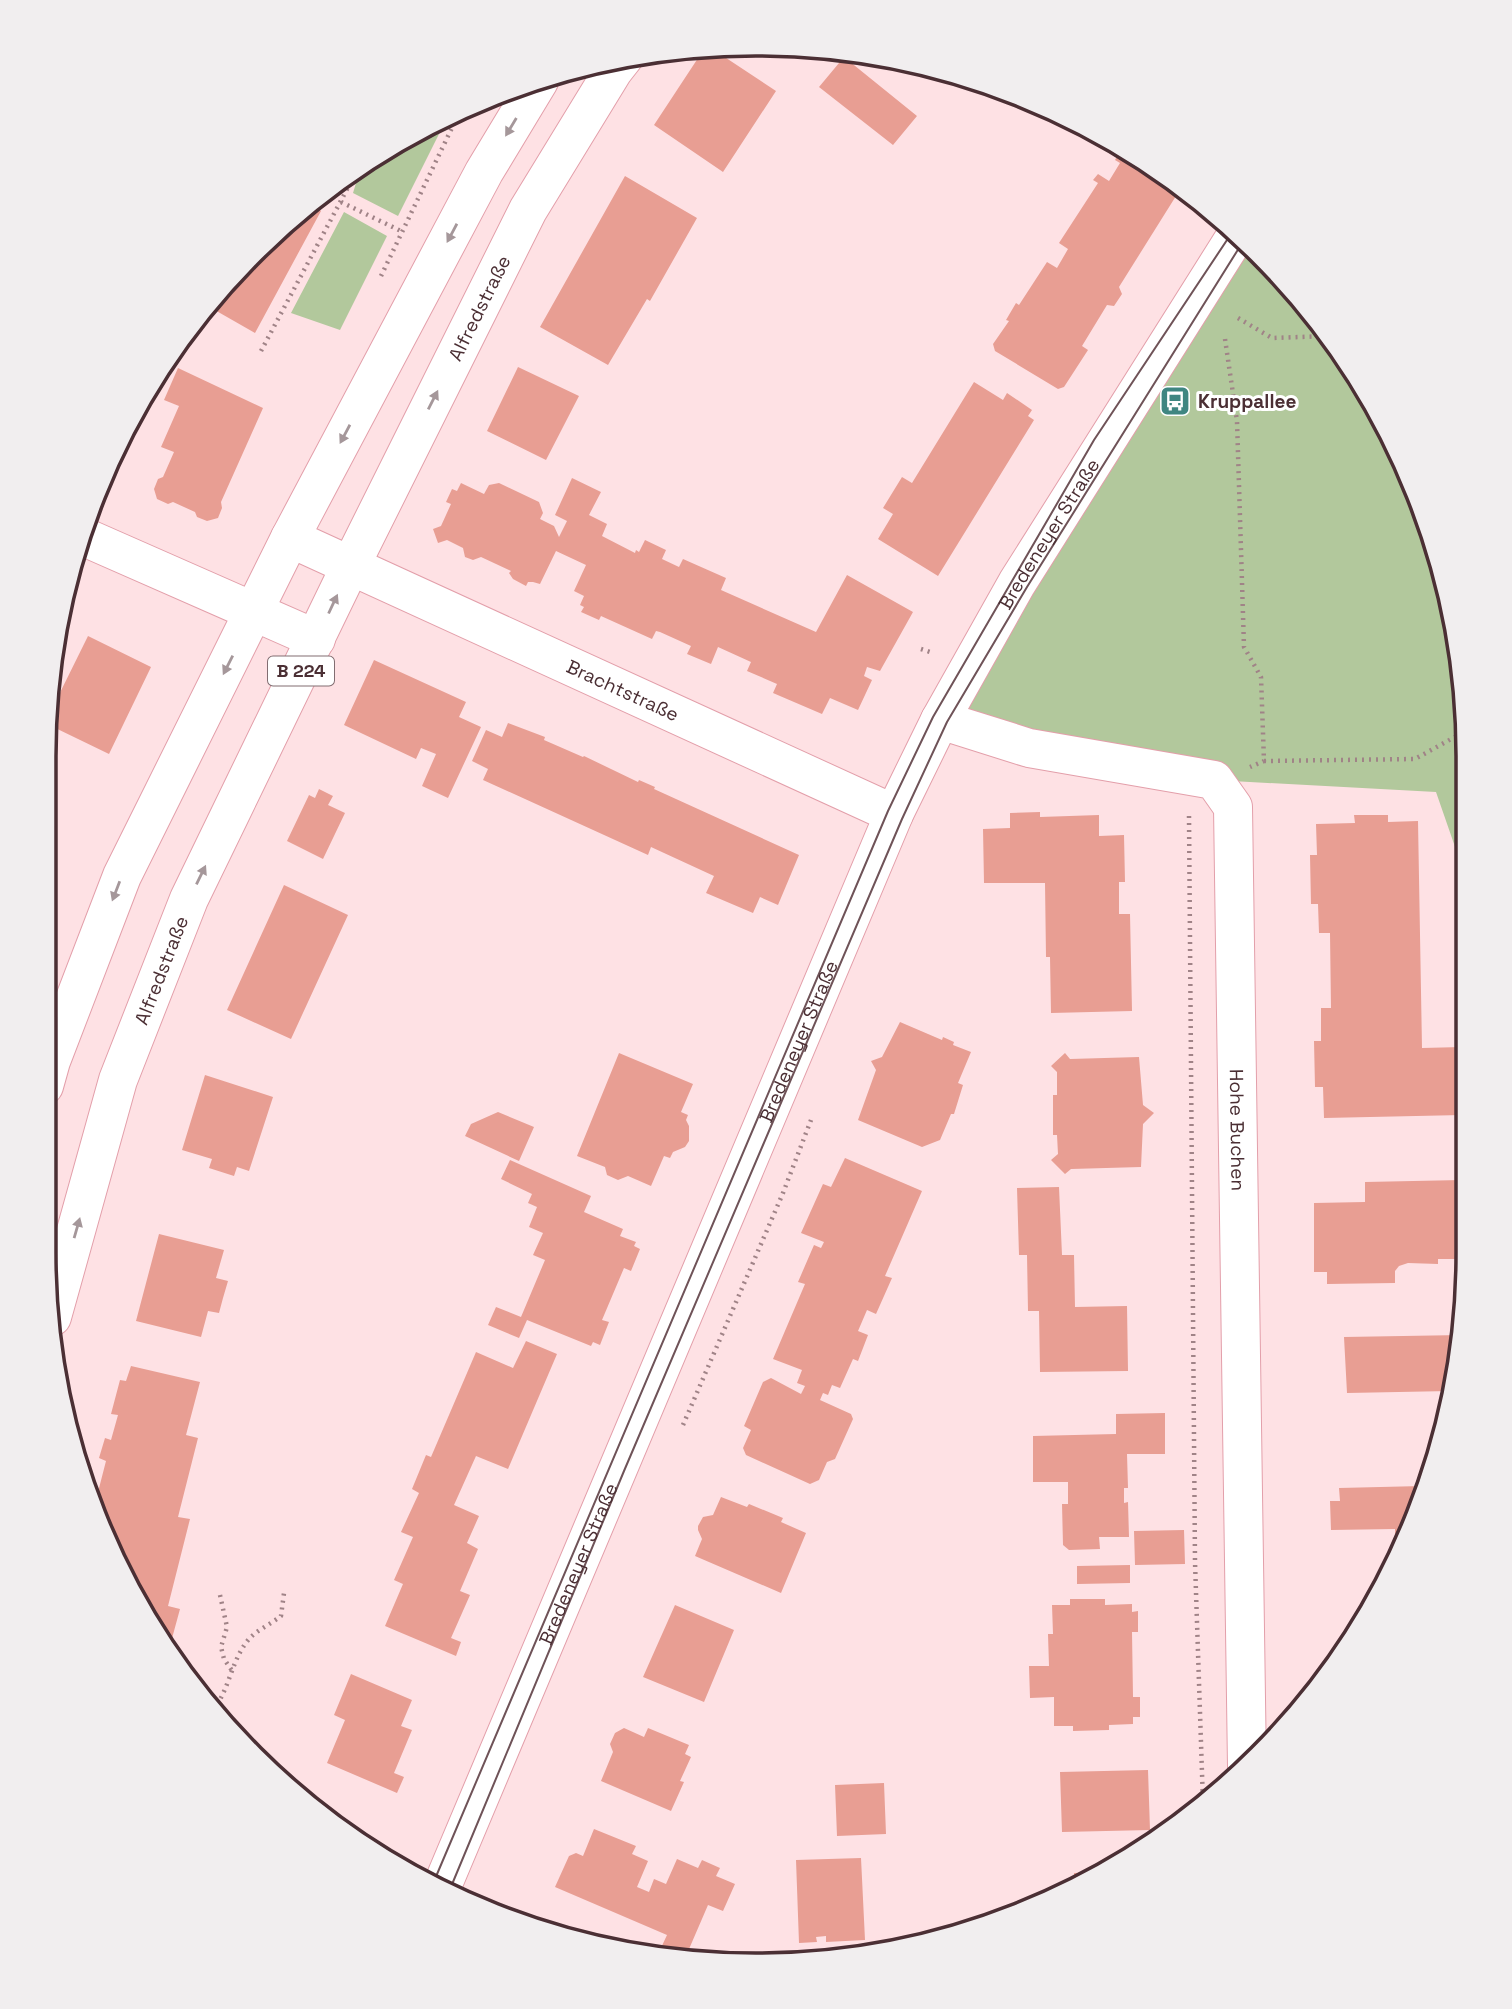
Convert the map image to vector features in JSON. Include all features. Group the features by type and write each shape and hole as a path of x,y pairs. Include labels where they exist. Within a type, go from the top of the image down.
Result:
{"street":[{"name":"Alfredstraße","path":"57,1299 118,1080 189,899 350,567 528,210 613,70"},
{"path":"56,1048 122,876 290,538 484,172 532,93"},
{"name":"Bredeneyer Straße","path":"445,1880 894,814 940,720 1017,583 1232,243"},
{"path":"290,538 350,567"},
{"path":"90,540 316,639"},
{"name":"Brachtstraße","path":"350,567 894,814"},
{"path":"940,720 1029,748 1214,780"},
{"name":"Hohe Buchen","path":"1214,780 1233,807 1247,1752"}],"path":[{"path":"380,278 453,125"},
{"path":"261,351 348,188"},
{"path":"341,202 442,251"},
{"path":"1238,318 1272,338 1316,336"},
{"path":"1225,339 1237,421 1244,647 1261,677 1265,761"},
{"path":"921,649 936,654"},
{"path":"1214,780 1265,761 1415,760 1456,737"},
{"path":"1189,810 1195,1562 1203,1791"},
{"path":"680,1433 816,1109"},
{"path":"220,1702 250,1637 281,1616 284,1593"},
{"path":"220,1595 228,1627 221,1647 224,1659 233,1673"}],"green space":[{"path":"440,131 398,216 353,193 356,182 367,174"},
{"path":"344,212 387,236 340,330 291,313"},
{"path":"1235,246 1282,294 1338,367 1384,446 1419,531 1443,619 1450,665 1455,710 1456,850 1436,792 1214,780 939,719"}],"building":[{"path":"724,57 776,91 723,172 654,125 698,58"},
{"path":"840,61 851,63 917,116 893,145 819,87"},
{"path":"1117,157 1176,196 1119,287 1122,294 1114,306 1107,305 1082,346 1088,350 1064,387 1058,389 995,351 993,344 1009,321 1006,320 1016,303 1019,305 1047,262 1057,268 1068,249 1059,243 1098,183 1093,180 1098,174 1109,181 1120,163 1115,160"},
{"path":"625,176 697,218 650,301 647,299 608,365 540,327"},
{"path":"319,209 321,211 255,333 216,311 261,261"},
{"path":"518,367 579,396 546,460 487,431"},
{"path":"178,368 263,408 221,502 218,518 207,521 173,502 168,504 157,499 154,489 158,479 163,477 174,452 161,447 179,406 164,400"},
{"path":"974,382 1003,400 1007,393 1032,410 1028,416 1034,420 938,576 878,539 893,514 883,508 902,477 912,483"},
{"path":"572,478 601,492 589,515 607,524 602,536 635,553 636,550 639,552 645,540 666,550 662,559 679,567 683,559 726,578 721,590 816,632 847,575 913,612 880,671 867,667 864,676 872,680 858,710 830,698 822,714 773,693 777,684 747,671 751,662 718,647 711,664 687,654 691,646 660,632 656,631 652,639 601,616 599,620 581,612 584,607 580,605 584,596 574,591 586,565 556,551 540,584 528,582 526,586 513,579 509,573 511,571 481,557 473,560 465,557 463,548 447,540 438,543 433,529 441,526 451,504 446,502 452,489 457,491 461,483 484,494 489,485 499,483 539,502 543,513 540,519 554,526 559,537 567,521 555,515"},
{"path":"88,636 151,667 109,754 57,729 59,695"},
{"path":"374,660 466,702 459,717 481,727 448,798 422,786 436,754 421,748 416,759 344,725"},
{"path":"508,723 545,737 544,740 655,787 654,789 799,855 778,905 760,897 753,913 706,893 714,876 651,847 648,855 483,780 488,769 472,761 486,730 502,737"},
{"path":"319,789 333,796 328,805 345,813 323,859 287,841 309,795 315,798"},
{"path":"1040,812 1040,817 1099,815 1099,836 1124,835 1125,882 1119,882 1119,914 1130,914 1132,1011 1051,1013 1050,957 1046,957 1045,883 984,883 983,829 1010,828 1010,813"},
{"path":"1354,815 1388,815 1388,822 1418,821 1422,1048 1456,1047 1456,1115 1324,1118 1323,1087 1315,1087 1314,1041 1321,1041 1321,1008 1331,1008 1330,933 1319,933 1318,904 1311,904 1310,855 1317,855 1316,824 1355,823"},
{"path":"284,885 348,915 291,1039 227,1010"},
{"path":"900,1022 942,1040 943,1037 954,1042 953,1045 971,1052 958,1083 963,1085 954,1114 951,1114 940,1140 922,1147 858,1120 876,1070 871,1061 882,1057"},
{"path":"619,1053 693,1084 681,1112 688,1115 686,1120 689,1126 689,1141 685,1147 673,1152 670,1158 664,1156 651,1186 628,1176 618,1180 607,1175 605,1167 577,1156"},
{"path":"1065,1053 1070,1059 1139,1057 1143,1105 1154,1113 1143,1124 1141,1167 1071,1169 1065,1174 1051,1160 1058,1154 1057,1135 1053,1135 1053,1095 1057,1095 1057,1072 1051,1066"},
{"path":"205,1075 273,1097 249,1171 237,1167 234,1176 209,1168 212,1159 182,1150"},
{"path":"498,1112 534,1127 519,1161 465,1136 471,1124"},
{"path":"845,1158 922,1191 885,1276 892,1278 876,1314 867,1310 858,1331 868,1335 858,1361 853,1359 840,1388 832,1385 828,1395 823,1393 820,1400 851,1414 853,1419 835,1459 827,1462 819,1480 810,1484 746,1455 743,1448 751,1430 744,1426 763,1382 771,1378 801,1394 805,1386 797,1383 802,1370 773,1359 805,1284 798,1282 814,1245 821,1248 824,1242 801,1233 823,1184 831,1187"},
{"path":"510,1160 591,1196 584,1212 623,1229 620,1236 636,1242 634,1246 640,1249 631,1271 624,1268 602,1320 609,1322 600,1345 593,1342 591,1346 527,1320 519,1338 488,1325 496,1307 521,1317 545,1260 533,1255 543,1233 529,1227 537,1207 528,1203 532,1194 501,1179"},
{"path":"1456,1180 1456,1259 1438,1259 1438,1264 1408,1263 1399,1266 1395,1271 1395,1283 1327,1284 1327,1272 1314,1272 1314,1203 1365,1202 1365,1182"},
{"path":"1059,1187 1062,1255 1074,1255 1075,1307 1127,1306 1128,1371 1040,1372 1039,1311 1028,1311 1027,1255 1019,1255 1017,1188"},
{"path":"159,1234 224,1250 216,1278 228,1281 219,1313 208,1311 201,1337 136,1321"},
{"path":"1451,1335 1443,1391 1347,1393 1344,1337"},
{"path":"526,1341 557,1354 508,1469 476,1456 454,1505 479,1516 467,1543 478,1549 460,1591 470,1595 451,1638 461,1642 456,1656 385,1626 403,1584 394,1580 413,1537 401,1532 419,1493 412,1489 426,1455 431,1457 476,1352 513,1368"},
{"path":"131,1366 200,1382 186,1435 198,1438 178,1517 190,1519 168,1606 180,1609 172,1639 128,1563 98,1492 106,1461 99,1458 105,1438 111,1440 118,1415 111,1414 120,1380 126,1381"},
{"path":"1165,1413 1165,1454 1127,1454 1128,1488 1124,1488 1124,1503 1128,1502 1129,1537 1099,1537 1100,1549 1069,1550 1063,1545 1062,1504 1068,1504 1068,1482 1033,1482 1033,1436 1116,1434 1116,1414"},
{"path":"1416,1486 1395,1539 1395,1529 1331,1530 1330,1501 1340,1501 1339,1488"},
{"path":"721,1497 747,1507 749,1504 783,1518 781,1522 806,1533 781,1593 695,1556 702,1539 698,1526 703,1517 713,1515"},
{"path":"1184,1530 1185,1564 1135,1565 1134,1531"},
{"path":"1130,1565 1130,1583 1077,1584 1077,1566"},
{"path":"1070,1599 1105,1599 1105,1605 1132,1604 1132,1612 1138,1611 1138,1632 1132,1632 1133,1697 1140,1697 1140,1717 1133,1717 1133,1724 1109,1725 1109,1730 1073,1731 1073,1726 1054,1726 1054,1697 1030,1698 1029,1666 1049,1666 1048,1634 1053,1634 1052,1605 1070,1605"},
{"path":"675,1605 734,1630 704,1702 643,1677"},
{"path":"351,1674 412,1700 401,1726 412,1730 394,1773 404,1777 397,1793 327,1763 345,1720 334,1715"},
{"path":"624,1728 644,1737 648,1728 689,1745 685,1754 691,1757 680,1781 684,1782 671,1811 601,1781 613,1752 610,1744 615,1733"},
{"path":"1148,1770 1150,1830 1062,1832 1060,1772"},
{"path":"884,1783 886,1834 837,1836 835,1785"},
{"path":"594,1829 636,1846 632,1854 648,1861 637,1887 649,1892 654,1879 666,1884 677,1859 698,1868 702,1860 720,1868 716,1876 735,1884 723,1911 708,1905 689,1950 662,1946 667,1935 555,1887 569,1856 576,1853 583,1856"},
{"path":"861,1858 865,1940 826,1942 826,1936 816,1937 817,1942 799,1943 796,1860"}],"tram line":[{"path":"436,1876 888,811 933,717 1094,440 1228,239"},
{"path":"452,1884 624,1471 902,819 947,722 1027,587 1238,249"}],"place":[{"name":"Kruppallee","path":"1175,401"}]}
